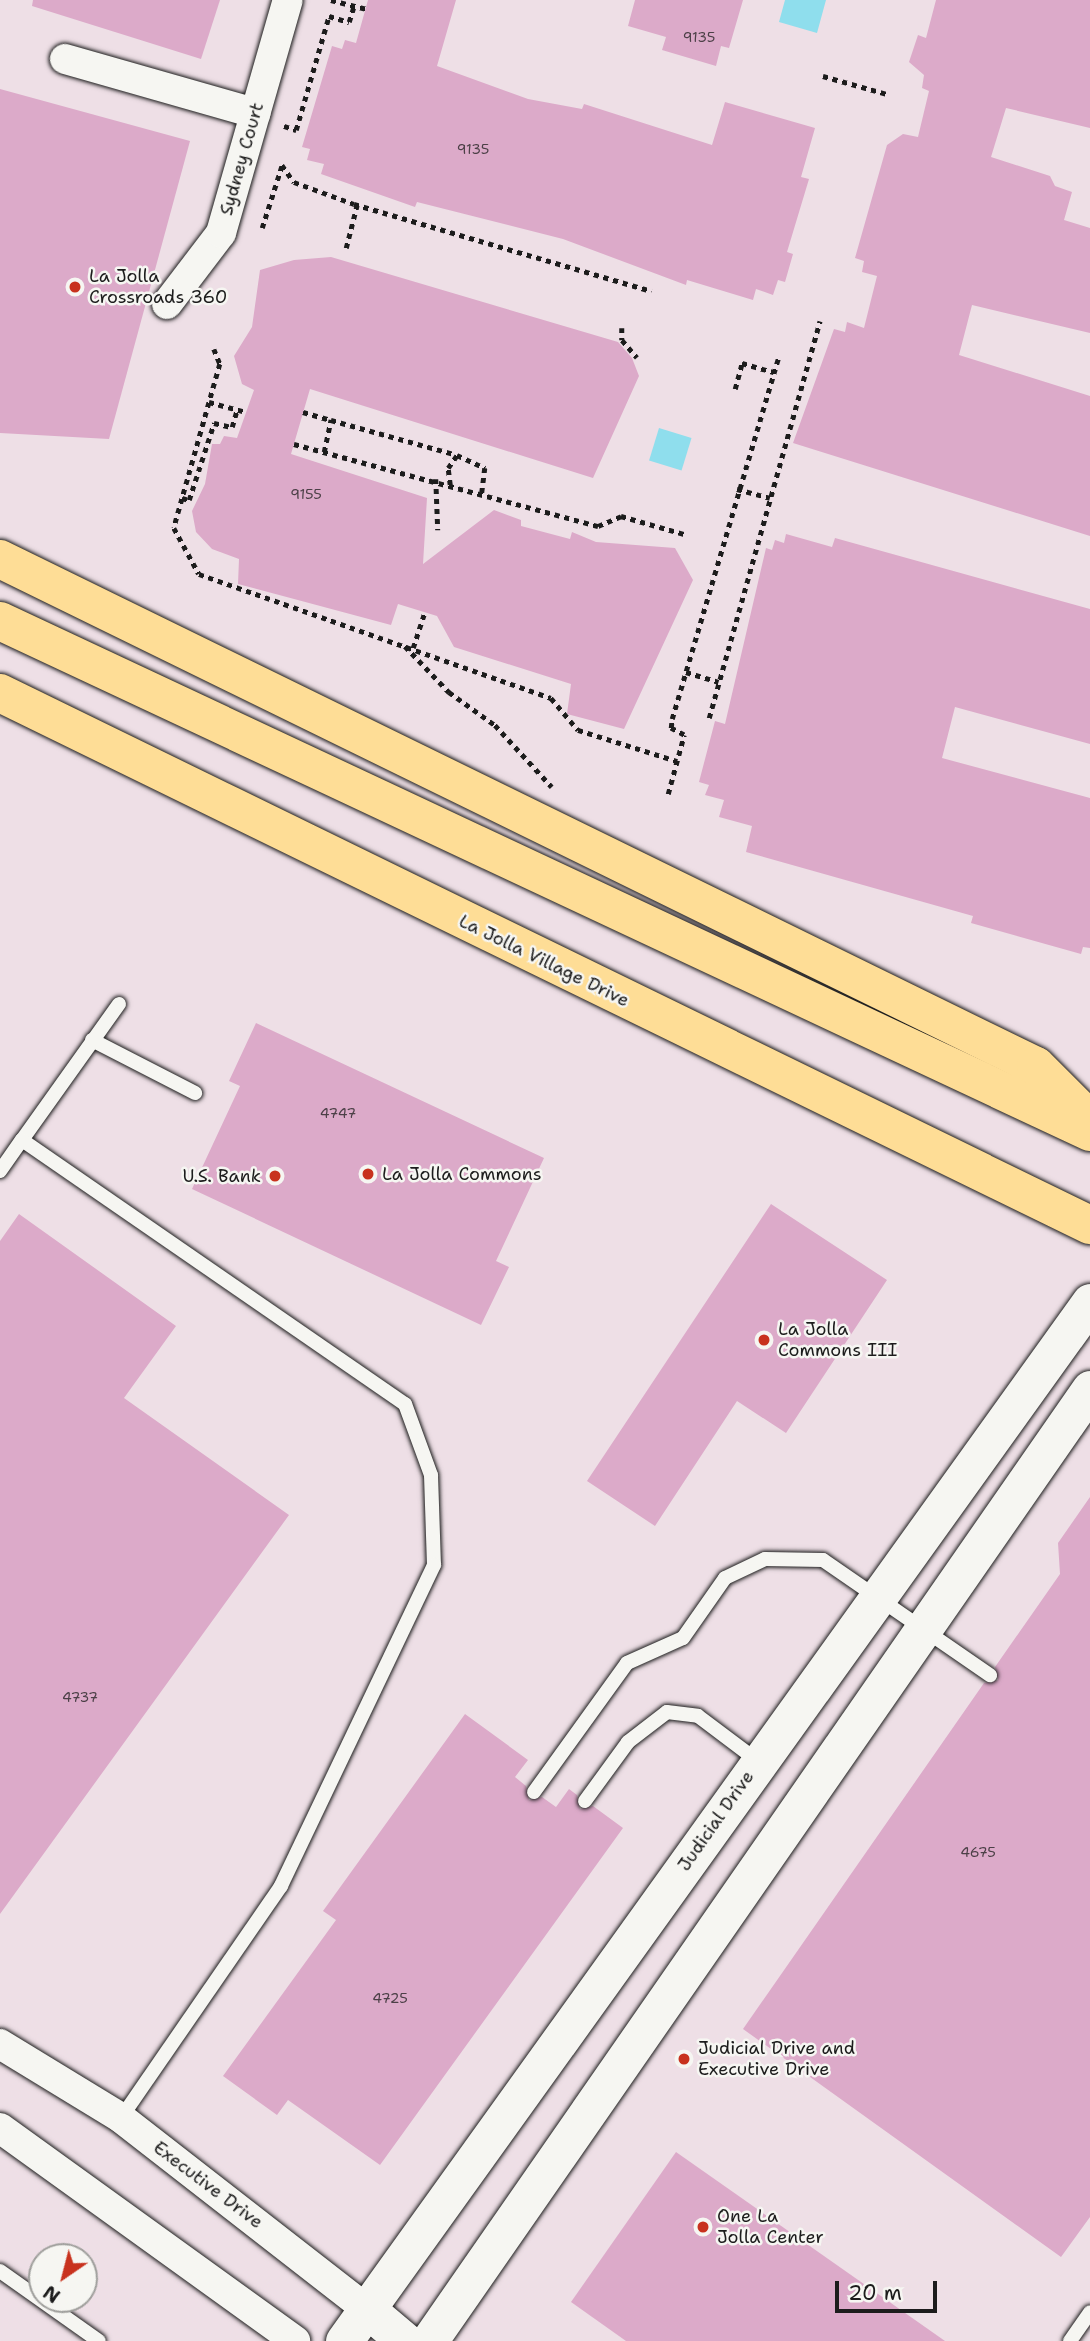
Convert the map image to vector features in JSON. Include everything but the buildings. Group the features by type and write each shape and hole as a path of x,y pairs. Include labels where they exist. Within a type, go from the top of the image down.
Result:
{"main road":[{"path":"0,559 1036,1066 1090,1120"},
{"path":"0,621 1090,1132"},
{"name":"La Jolla Village Drive","path":"0,693 1074,1217"}],"street":[{"name":"Sydney Court","path":"167,304 221,233 288,0"},
{"path":"65,59 256,113"},
{"name":"Judicial Drive","path":"344,2341 1090,1301"},
{"path":"429,2341 926,1631 1090,1389"},
{"name":"Executive Drive","path":"0,2044 121,2118 405,2341"},
{"path":"0,2129 295,2341"}],"lane":[{"path":"0,1171 119,1004"},
{"path":"92,1040 195,1093"},
{"path":"22,1140 405,1404 431,1475 434,1565 292,1861 121,2118"},
{"path":"534,1792 626,1663 683,1638 725,1578 765,1559 823,1560 990,1675"},
{"path":"586,1801 628,1742 667,1712 698,1716 758,1761"},
{"path":"0,2271 99,2341"},
{"path":"1070,2341 1090,2312"}],"path":[{"path":"331,0 366,9"},
{"path":"284,127 296,130 329,16 349,22 354,6"},
{"path":"823,76 887,94"},
{"path":"262,228 282,165 294,182 358,205 652,291"},
{"path":"346,248 358,205"},
{"path":"709,718 820,321"},
{"path":"622,328 622,340 637,357"},
{"path":"214,349 220,363 174,528 199,574 551,698 578,730 677,761"},
{"path":"668,794 684,735 671,728 672,719 737,489 778,358"},
{"path":"735,389 743,363 774,372"},
{"path":"209,402 246,412"},
{"path":"182,498 189,500 214,423 233,427 237,410"},
{"path":"303,412 454,454"},
{"path":"324,452 331,420"},
{"path":"294,444 436,479 598,526 621,516 684,534"},
{"path":"450,485 448,468 457,455 485,468 482,493"},
{"path":"436,479 438,530"},
{"path":"737,489 770,498"},
{"path":"413,648 425,612"},
{"path":"405,646 449,692 495,725 552,788 549,800"},
{"path":"687,672 719,682"}],"water":[{"path":"785,0 826,0 817,33 779,22"},
{"path":"659,428 692,438 682,470 649,461"}],"place":[{"name":"La Jolla Crossroads 360","path":"75,287"},
{"name":"La Jolla Commons","path":"368,1174"},
{"name":"U.S. Bank","path":"275,1176"},
{"name":"La Jolla Commons III","path":"764,1340"},
{"name":"Judicial Drive and Executive Drive","path":"684,2059"},
{"name":"One La Jolla Center","path":"703,2227"}]}
